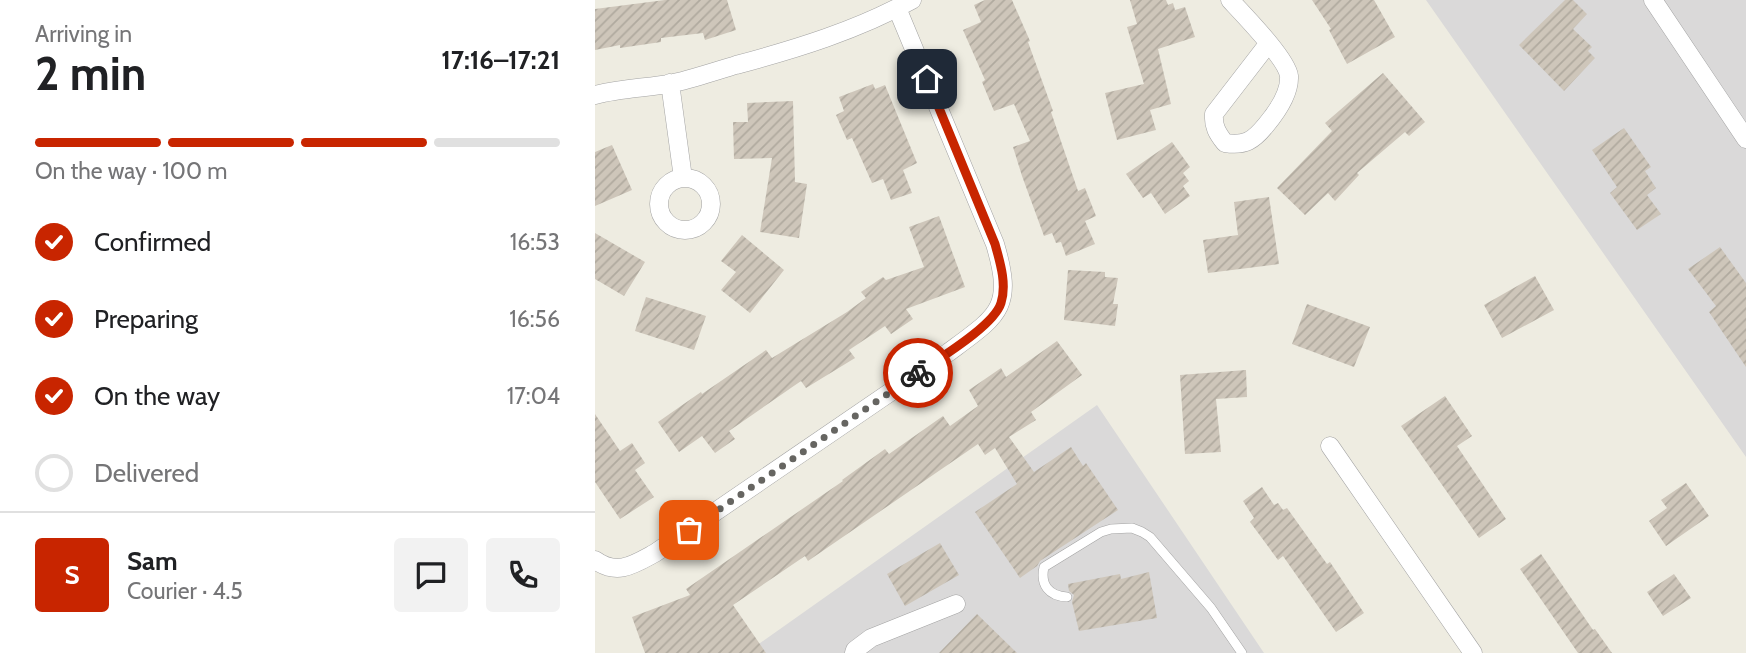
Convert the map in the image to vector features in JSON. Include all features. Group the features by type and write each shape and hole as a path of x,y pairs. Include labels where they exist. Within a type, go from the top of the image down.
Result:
{"street":[{"path":"1230,0 1268,44 1283,63 1289,75 1287,89 1266,125 1241,145 1225,143 1213,125 1214,114 1268,44"},
{"path":"1653,0 1746,139"},
{"path":"595,95 670,83 788,51 839,33 905,4 995,244 1003,280 1001,305 986,323 949,352 642,560 614,569 595,559"},
{"path":"670,83 683,178"},
{"path":"1330,446 1473,653"},
{"path":"854,653 871,638 956,604"}],"lane":[{"path":"1067,597 1050,593 1044,585 1044,568 1101,532 1132,528 1157,544 1211,608 1242,653"}],"shaded area":[{"path":"1426,0 1746,0 1746,457"},
{"path":"1097,405 1264,653 746,653"}],"building":[{"path":"665,0 727,0 736,30 705,40 703,33 661,38 661,42 595,50 595,9"},
{"path":"985,0 1012,0 1030,41 1028,42 1078,191 1085,188 1096,216 1085,221 1095,244 1066,256 1061,242 1056,243 1052,233 1044,236 1022,176 1013,147 1030,141 1014,104 994,111 982,82 985,80 963,30 981,22 974,5"},
{"path":"1130,0 1166,0 1168,5 1173,3 1175,10 1185,7 1195,37 1158,49 1171,104 1150,110 1156,130 1117,140 1105,93 1144,84 1127,27 1137,24"},
{"path":"1312,0 1374,0 1395,37 1347,64 1329,30 1331,29"},
{"path":"1565,0 1573,0 1587,14 1573,29 1592,47 1588,51 1595,58 1564,91 1519,45"},
{"path":"1383,73 1425,122 1409,136 1405,132 1357,173 1359,175 1335,201 1328,193 1305,215 1277,188 1332,131 1325,123"},
{"path":"873,84 875,89 885,85 917,163 903,170 912,193 891,200 883,179 872,183 852,138 847,140 836,115 844,111 839,97"},
{"path":"793,101 795,182 807,184 799,238 760,232 772,158 734,159 733,122 748,122 747,103"},
{"path":"1624,128 1651,167 1645,171 1656,188 1647,195 1661,214 1637,230 1610,193 1617,187 1592,150"},
{"path":"1172,142 1190,167 1183,173 1189,181 1183,186 1190,196 1165,214 1151,193 1143,198 1126,174"},
{"path":"612,145 632,190 595,206 595,152"},
{"path":"1269,197 1279,264 1208,273 1203,240 1238,235 1234,202"},
{"path":"939,216 965,287 906,309 913,319 891,334 885,326 849,350 855,358 806,388 801,381 729,431 735,439 715,453 702,436 679,452 658,422 766,350 772,358 847,312 866,298 861,292 883,277 886,280 924,267 909,227"},
{"path":"595,233 645,262 624,296 595,279"},
{"path":"742,235 784,270 750,313 721,290 736,272 721,261"},
{"path":"1720,247 1746,283 1746,367 1709,312 1716,306 1688,269"},
{"path":"1068,270 1105,272 1105,277 1118,278 1113,304 1118,304 1115,326 1064,320"},
{"path":"1535,276 1554,310 1502,338 1484,305"},
{"path":"646,297 706,316 694,350 635,331"},
{"path":"1307,304 1370,327 1354,367 1292,344"},
{"path":"1057,341 1082,375 1031,412 1036,420 1009,437 1034,472 1071,447 1083,466 1086,463 1118,510 1040,561 1020,578 975,512 1017,484 995,448 985,455 978,444 808,561 805,556 733,605 766,653 645,653 632,617 690,595 686,589 885,449 889,454 943,416 950,426 978,406 969,390 1001,368 1006,377"},
{"path":"1246,370 1247,397 1216,399 1221,452 1185,454 1180,375"},
{"path":"1445,396 1472,436 1457,446 1506,519 1479,538 1401,426"},
{"path":"595,414 620,451 632,443 645,463 635,470 654,497 620,519 595,482"},
{"path":"1686,483 1709,516 1666,546 1649,521 1667,508 1661,500"},
{"path":"1262,487 1274,505 1278,503 1283,510 1287,508 1327,564 1330,562 1364,613 1336,632 1283,556 1278,560 1250,522 1254,518 1243,501"},
{"path":"940,543 959,575 905,606 887,574"},
{"path":"1541,554 1612,653 1578,653 1520,569"},
{"path":"1149,572 1157,618 1079,631 1072,602 1074,595 1069,591 1068,584 1120,574 1121,579"},
{"path":"1674,574 1691,598 1663,616 1647,592"},
{"path":"977,614 1017,653 939,653"}],"way so far":[{"path":"689,530 918,373"}],"route":[{"path":"918,373 986,323 1001,305 1003,288 995,244 927,79"}]}
